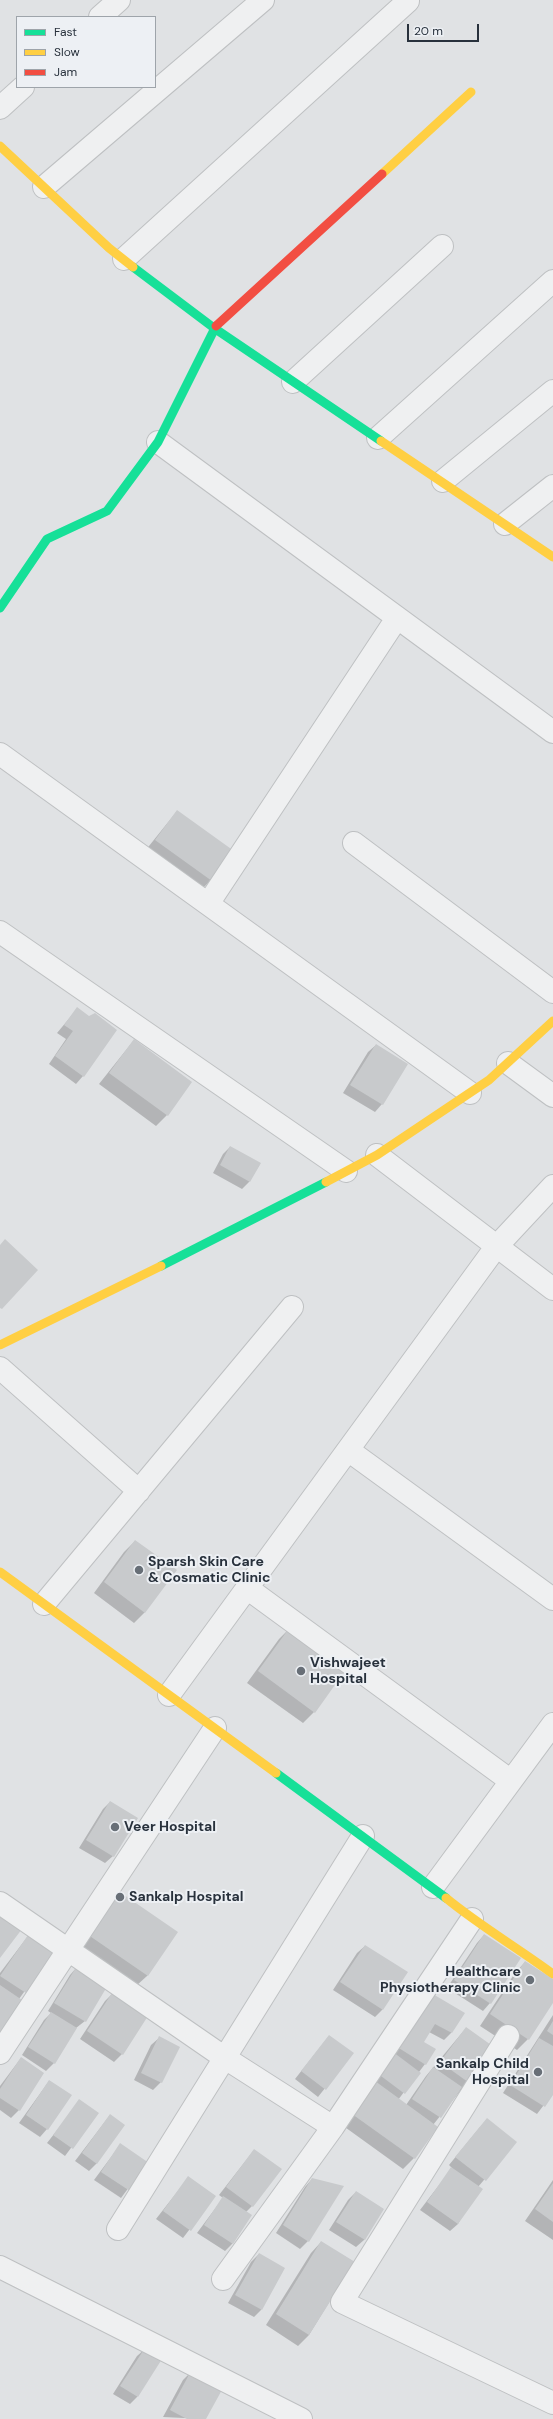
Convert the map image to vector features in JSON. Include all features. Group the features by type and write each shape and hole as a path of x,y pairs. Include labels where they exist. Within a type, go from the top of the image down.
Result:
{"street":[{"path":"101,16 119,0"},
{"path":"44,187 263,0"},
{"path":"124,259 408,1"},
{"path":"0,108 22,88"},
{"path":"0,608 47,539 106,511 158,442 214,328 471,92"},
{"path":"0,146 124,259 214,328 553,557"},
{"path":"293,382 442,246"},
{"path":"378,438 553,281"},
{"path":"443,482 553,391"},
{"path":"158,442 553,732"},
{"path":"504,524 553,486"},
{"path":"208,904 397,618"},
{"path":"0,754 470,1093"},
{"path":"354,843 553,992"},
{"path":"0,932 346,1171"},
{"path":"0,1345 279,1207 377,1155 489,1080 553,1021"},
{"path":"508,1063 553,1096"},
{"path":"377,1155 496,1248 553,1289"},
{"path":"169,1695 496,1248 553,1186"},
{"path":"44,1604 292,1307"},
{"path":"0,1368 139,1491"},
{"path":"348,1450 553,1599"},
{"path":"0,1572 433,1887 472,1919 509,1942 553,1974"},
{"path":"247,1588 511,1781"},
{"path":"433,1887 553,1724"},
{"path":"0,2053 215,1728"},
{"path":"118,2229 363,1836"},
{"path":"0,1903 225,2058 333,2127"},
{"path":"223,2279 333,2127 472,1919"},
{"path":"508,2036 342,2302 553,2403"},
{"path":"0,2267 301,2419"},
{"path":"548,2419 553,2410"}],"building":[{"path":"177,810 234,851 212,881 155,840"},
{"path":"77,1007 89,1016 95,1013 117,1030 84,1077 55,1056 73,1031 64,1025"},
{"path":"134,1039 192,1082 168,1116 109,1073"},
{"path":"376,1044 408,1064 383,1105 350,1085"},
{"path":"230,1146 261,1163 250,1182 220,1165"},
{"path":"5,1239 38,1270 2,1309 0,1308 0,1245"},
{"path":"135,1540 177,1570 145,1613 104,1582"},
{"path":"290,1627 347,1668 315,1713 258,1671"},
{"path":"110,1801 138,1818 114,1857 86,1840"},
{"path":"114,1888 178,1932 148,1976 84,1932"},
{"path":"0,1912 22,1929 0,1958"},
{"path":"484,1934 521,1958 491,2004 454,1980"},
{"path":"28,1935 54,1953 26,1993 0,1976"},
{"path":"365,1945 408,1972 383,2010 340,1982"},
{"path":"525,1961 553,1979 553,2003 529,2040 490,2014"},
{"path":"77,1966 108,1985 86,2022 54,2003"},
{"path":"0,1985 22,2000 0,2033"},
{"path":"426,1990 465,2013 452,2033 435,2024 424,2042 436,2049 426,2065 394,2045"},
{"path":"112,1993 148,2016 123,2055 87,2031"},
{"path":"51,2012 77,2028 55,2064 28,2047"},
{"path":"553,2021 553,2035 547,2031"},
{"path":"466,2027 494,2047 468,2082 440,2062"},
{"path":"329,2035 354,2053 326,2090 301,2071"},
{"path":"159,2036 180,2047 162,2083 141,2073"},
{"path":"539,2038 553,2046 553,2095 545,2107 510,2085"},
{"path":"389,2049 421,2073 405,2094 373,2070"},
{"path":"21,2057 44,2073 20,2111 0,2098 0,2089"},
{"path":"433,2067 462,2087 441,2118 412,2099"},
{"path":"49,2080 72,2095 48,2130 26,2115"},
{"path":"375,2081 438,2127 415,2159 352,2114"},
{"path":"79,2099 99,2113 73,2149 53,2135"},
{"path":"110,2114 125,2125 97,2164 82,2153"},
{"path":"487,2118 517,2142 486,2181 455,2157"},
{"path":"120,2143 149,2163 130,2191 101,2172"},
{"path":"254,2149 282,2169 253,2207 226,2187"},
{"path":"451,2167 483,2189 458,2224 427,2202"},
{"path":"188,2176 216,2196 191,2231 163,2211"},
{"path":"312,2178 344,2186 309,2242 283,2225"},
{"path":"553,2183 553,2222 535,2209"},
{"path":"356,2191 384,2209 365,2240 336,2222"},
{"path":"223,2196 252,2215 233,2244 204,2225"},
{"path":"321,2241 355,2262 309,2335 276,2314"},
{"path":"259,2253 285,2268 262,2310 235,2295"},
{"path":"145,2348 162,2359 138,2397 120,2386"},
{"path":"191,2371 223,2388 206,2419 187,2419 170,2410"}],"traffic: fast":[{"path":"133,267 214,328 381,441"},
{"path":"0,608 47,539 107,511 158,442 216,326"},
{"path":"161,1266 326,1182"},
{"path":"276,1773 446,1898"}],"traffic: slow":[{"path":"382,174 471,92"},
{"path":"0,146 109,248 133,267"},
{"path":"381,441 553,557"},
{"path":"326,1182 377,1155 489,1080 553,1021"},
{"path":"0,1345 161,1266"},
{"path":"0,1572 276,1773"},
{"path":"446,1898 472,1918 553,1974"}],"traffic: jam":[{"path":"216,326 382,174"}],"place":[{"name":"Sparsh Skin Care & Cosmatic Clinic","path":"139,1570"},
{"name":"Vishwajeet Hospital","path":"301,1671"},
{"name":"Veer Hospital","path":"115,1827"},
{"name":"Sankalp Hospital","path":"120,1897"},
{"name":"Healthcare Physiotherapy Clinic","path":"530,1980"},
{"name":"Sankalp Child Hospital","path":"538,2072"}]}
